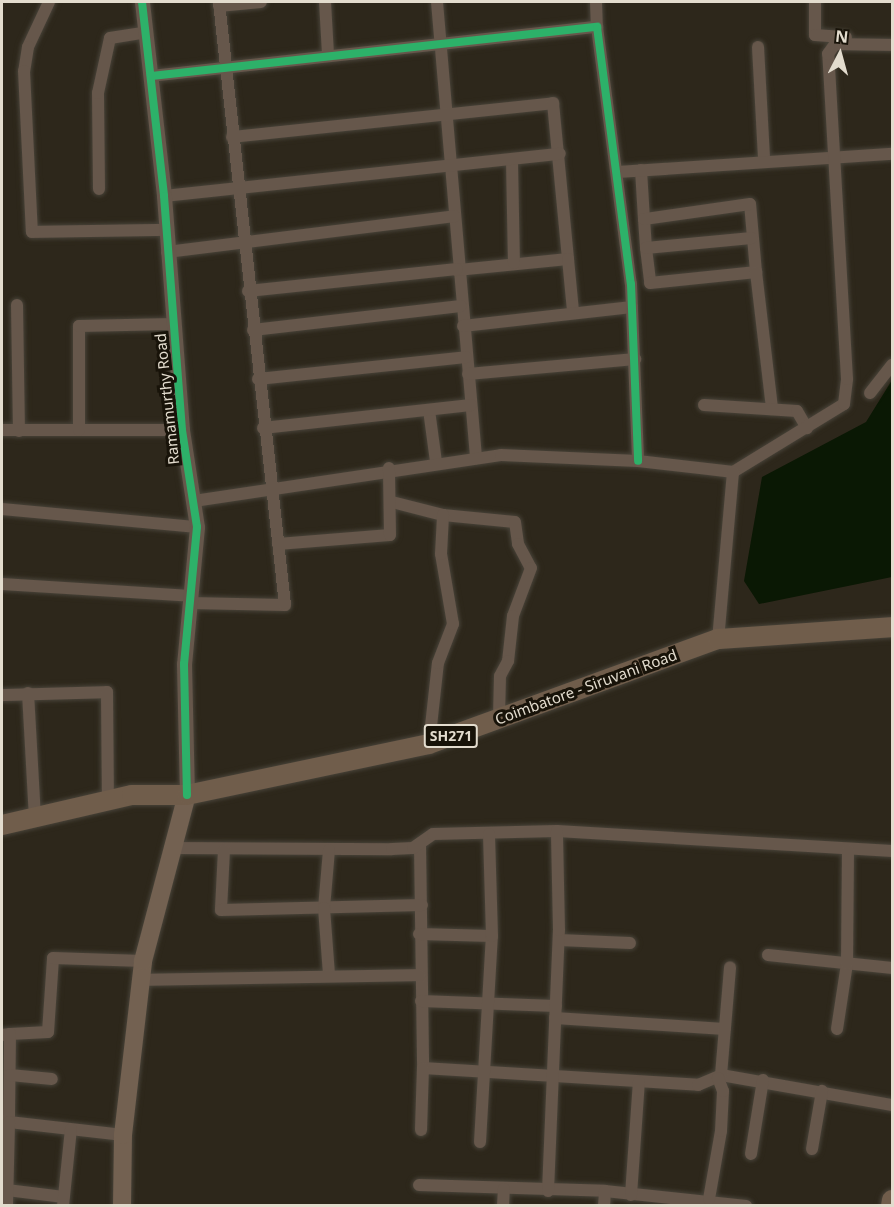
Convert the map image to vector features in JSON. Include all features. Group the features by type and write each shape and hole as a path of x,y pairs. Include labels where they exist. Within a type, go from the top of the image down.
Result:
{"main road":[{"name":"Coimbatore - Siruvani Road","path":"2,825 108,801 155,794 183,803 429,744 718,639 892,627"},
{"path":"122,1206 123,1136 142,961 183,803"},
{"path":"891,1206 892,1200"}],"street":[{"path":"49,2 28,47 24,71 32,232 166,230"},
{"name":"Ramamurthy Road","path":"142,2 164,196 182,430 197,526 184,664 183,803"},
{"path":"2,584 190,600 285,605 263,428 219,4 261,2"},
{"path":"325,2 328,54"},
{"path":"437,2 449,113 457,270 476,458"},
{"path":"596,2 597,27 618,172 631,284 638,460"},
{"path":"815,2 815,35 892,37"},
{"path":"151,76 328,54 441,47 597,27"},
{"path":"99,189 98,93 110,38 146,32"},
{"path":"194,501 389,468 476,458 638,460 733,472 844,404 847,379 833,156 829,49 835,44 892,45"},
{"path":"758,47 764,159"},
{"path":"232,137 553,103 560,154 573,311"},
{"path":"164,196 451,165 512,161 560,154"},
{"path":"618,172 764,159 892,154"},
{"path":"512,161 514,263"},
{"path":"641,170 650,283"},
{"path":"644,219 750,204 772,409"},
{"path":"167,252 455,216"},
{"path":"646,248 752,238"},
{"path":"248,291 568,259"},
{"path":"631,284 756,272"},
{"path":"17,305 19,431"},
{"path":"253,330 461,306"},
{"path":"463,326 573,311 632,307"},
{"path":"79,430 80,326 173,324"},
{"path":"258,379 466,357"},
{"path":"468,374 635,359"},
{"path":"870,393 892,365"},
{"path":"263,428 471,405"},
{"path":"704,405 796,411 807,428"},
{"path":"429,410 436,462"},
{"path":"2,430 182,430"},
{"path":"278,544 390,535 392,501 389,468"},
{"path":"718,639 733,472"},
{"path":"392,501 443,515 515,522 518,544 531,568 513,616 508,661 500,676 499,718"},
{"path":"2,509 197,526"},
{"path":"429,744 438,663 453,624 441,554 443,515"},
{"path":"2,695 107,692 108,801"},
{"path":"28,693 35,817"},
{"path":"170,848 329,850 420,844 433,834 557,831 892,851"},
{"path":"548,1191 558,940 557,831"},
{"path":"480,1142 490,1004 492,936 489,834"},
{"path":"420,844 422,905 419,934 423,1068 421,1130"},
{"path":"224,850 221,910 422,905"},
{"path":"329,850 324,908 329,974"},
{"path":"837,1029 847,964 848,850"},
{"path":"419,934 492,936"},
{"path":"558,940 630,943"},
{"path":"768,955 892,968"},
{"path":"7,1206 10,1075 6,1034 48,1032 53,958 142,961"},
{"path":"709,1199 721,1131 723,1091 719,1076 730,967"},
{"path":"140,980 329,974 420,975"},
{"path":"421,1001 490,1004 725,1029"},
{"path":"423,1068 553,1074 698,1085 719,1076 763,1080 892,1105"},
{"path":"10,1075 52,1080"},
{"path":"751,1155 763,1080"},
{"path":"631,1195 639,1082"},
{"path":"812,1149 822,1091"},
{"path":"9,1122 123,1136"},
{"path":"8,1190 64,1201 71,1129"},
{"path":"418,1185 548,1191 605,1191 631,1195 709,1199 746,1206"},
{"path":"503,1206 504,1189"},
{"path":"604,1206 605,1191"}],"shaded area":[{"path":"892,380 892,577 759,604 744,581 762,477 866,422"}],"cycle path":[{"path":"142,2 164,196 182,430 197,527 184,664 187,795"},
{"path":"151,76 597,27 631,284 638,461"}]}
